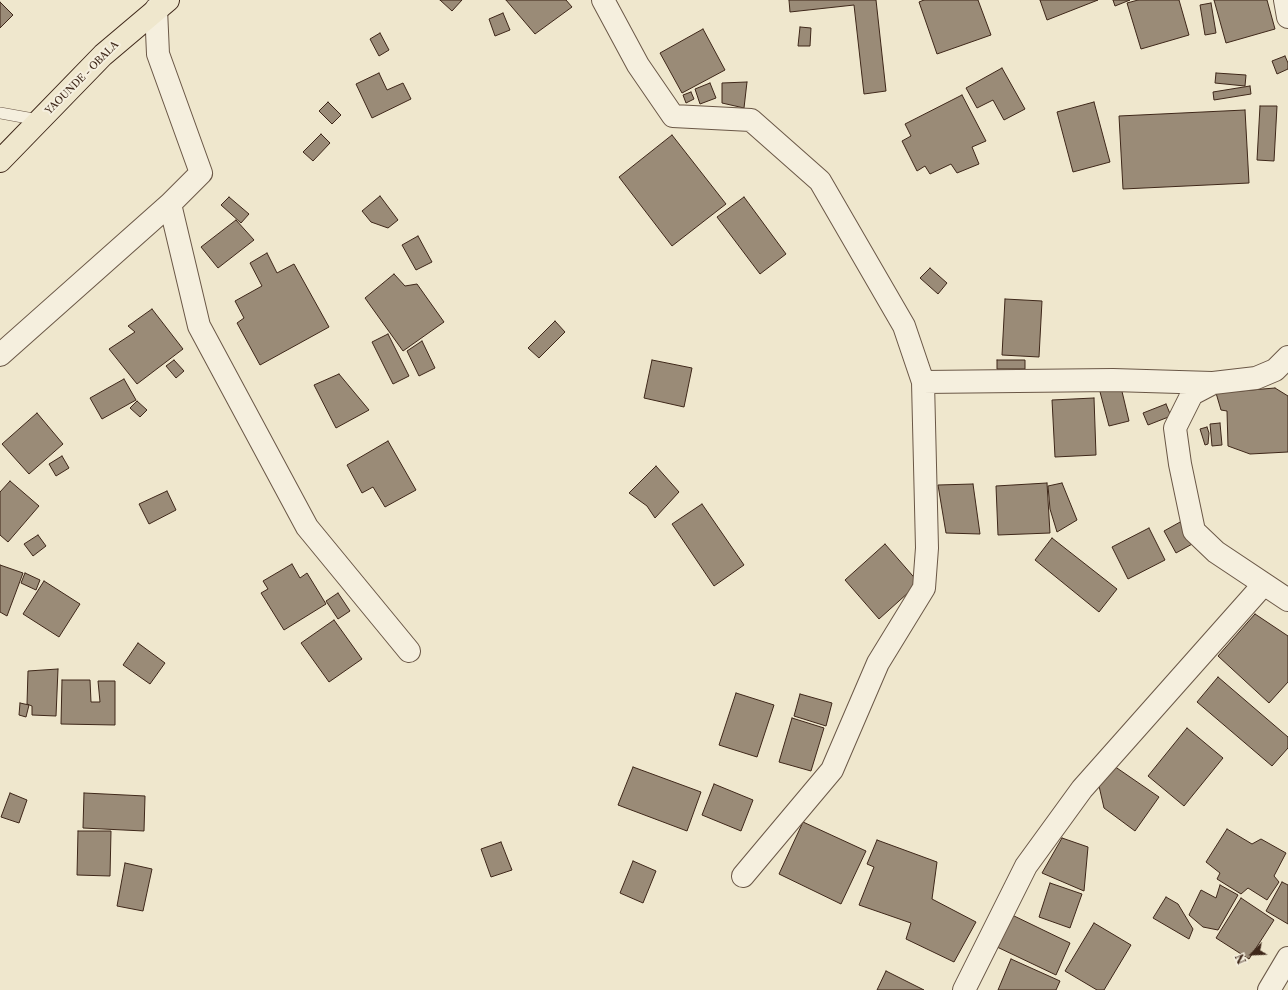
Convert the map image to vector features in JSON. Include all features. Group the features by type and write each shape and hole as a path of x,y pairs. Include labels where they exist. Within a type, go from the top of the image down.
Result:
{"highway":[{"name":"YAOUNDE - OBALA","path":"0,161 103,55 162,5"}],"street":[{"path":"602,0 638,65 673,116 751,120 820,181 904,326 923,382 928,548 924,588 878,663 832,770 743,876"},
{"path":"1285,0 1288,17"},
{"path":"0,355 170,204 201,173 158,54 162,5"},
{"path":"170,204 199,326 306,527 409,651"},
{"path":"923,382 1113,380 1213,383 1256,378 1275,370 1288,357"},
{"path":"1213,383 1192,394 1175,428 1180,464 1194,531 1216,552 1288,600"},
{"path":"964,990 1026,866 1082,789 1264,584"},
{"path":"1269,990 1288,958"}],"lane":[{"path":"0,113 39,120"}],"building":[{"path":"440,0 462,0 452,11"},
{"path":"506,0 566,0 572,7 535,34"},
{"path":"789,0 876,0 886,91 864,94 854,5 790,12"},
{"path":"924,0 978,0 991,35 937,54 919,2"},
{"path":"1040,0 1098,0 1047,20"},
{"path":"1113,0 1130,0 1115,6"},
{"path":"1138,0 1179,0 1189,35 1141,49 1127,3"},
{"path":"1214,0 1267,0 1275,29 1226,43"},
{"path":"0,2 13,15 0,28"},
{"path":"1211,3 1216,33 1205,35 1200,5"},
{"path":"503,13 510,30 495,36 489,19"},
{"path":"800,27 811,28 810,46 798,46"},
{"path":"703,29 725,70 682,93 660,53"},
{"path":"380,33 389,50 379,56 370,39"},
{"path":"1285,56 1288,63 1288,69 1277,74 1272,61"},
{"path":"1002,68 1025,109 1004,120 993,100 977,108 966,88"},
{"path":"379,73 387,90 403,83 411,99 372,118 356,84"},
{"path":"1216,73 1246,75 1245,86 1215,83"},
{"path":"747,82 744,108 722,103 722,83"},
{"path":"710,83 716,98 700,104 695,89"},
{"path":"1250,86 1251,94 1214,100 1213,92"},
{"path":"691,92 694,99 686,103 683,95"},
{"path":"962,95 986,141 972,147 979,164 957,173 951,164 930,174 925,166 917,171 902,141 911,136 905,124"},
{"path":"328,102 341,115 332,124 319,111"},
{"path":"1094,102 1110,162 1073,172 1057,112"},
{"path":"1260,106 1277,106 1274,161 1257,160"},
{"path":"1245,110 1249,183 1123,189 1119,116"},
{"path":"321,134 330,143 313,161 303,152"},
{"path":"672,135 726,204 672,246 619,177"},
{"path":"380,196 398,220 388,228 371,222 362,211"},
{"path":"229,197 249,214 241,223 221,205"},
{"path":"744,197 786,254 760,274 717,217"},
{"path":"236,220 254,240 218,268 201,247"},
{"path":"418,236 432,262 416,270 402,245"},
{"path":"267,253 277,273 294,264 329,327 260,365 237,323 244,318 235,301 262,286 250,263"},
{"path":"930,268 947,283 938,294 920,278"},
{"path":"394,274 405,286 417,284 444,322 403,351 365,298"},
{"path":"1005,299 1042,301 1039,357 1002,355"},
{"path":"152,309 183,349 137,384 109,349 135,332 128,326"},
{"path":"555,321 565,332 539,358 528,348"},
{"path":"388,334 409,376 393,384 372,342"},
{"path":"422,341 435,368 419,376 407,351"},
{"path":"174,360 184,371 176,378 166,366"},
{"path":"652,360 692,368 684,407 644,398"},
{"path":"997,360 1025,360 1025,369 997,369"},
{"path":"339,374 369,410 336,428 314,385"},
{"path":"124,379 136,400 102,419 90,398"},
{"path":"1120,383 1129,421 1109,426 1099,388"},
{"path":"1275,388 1288,396 1288,452 1250,454 1228,446 1227,411 1221,410 1216,393"},
{"path":"1094,398 1096,455 1055,457 1052,400"},
{"path":"137,401 147,410 140,417 130,408"},
{"path":"1166,404 1171,416 1148,425 1143,413"},
{"path":"37,413 63,444 29,474 2,444"},
{"path":"1220,423 1222,445 1212,446 1210,424"},
{"path":"1207,427 1209,433 1208,444 1205,445 1200,429"},
{"path":"388,441 416,490 385,507 373,487 362,493 347,465"},
{"path":"62,456 69,468 56,476 49,464"},
{"path":"656,466 679,492 655,518 647,506 629,493"},
{"path":"10,481 39,506 8,542 0,535 0,492"},
{"path":"1047,483 1050,533 998,535 996,486"},
{"path":"1062,483 1077,520 1057,532 1050,509 1048,486"},
{"path":"973,484 980,534 946,533 938,485"},
{"path":"167,491 176,510 149,524 139,504"},
{"path":"702,504 744,565 714,586 672,524"},
{"path":"1182,521 1194,543 1176,553 1164,531"},
{"path":"1149,528 1165,560 1128,579 1112,547"},
{"path":"38,535 46,546 33,556 24,544"},
{"path":"1052,538 1117,589 1099,612 1035,560"},
{"path":"885,544 919,583 879,619 845,580"},
{"path":"292,564 300,578 307,573 326,604 284,630 261,593 268,589 263,581"},
{"path":"0,565 23,573 7,616 0,612"},
{"path":"25,573 40,580 36,590 21,583"},
{"path":"44,581 80,604 59,637 23,614"},
{"path":"338,593 350,611 338,619 326,601"},
{"path":"1255,614 1288,636 1288,682 1269,703 1218,656"},
{"path":"334,620 362,659 329,682 301,643"},
{"path":"138,643 165,663 150,684 123,665"},
{"path":"58,669 56,716 32,715 32,706 27,704 28,671"},
{"path":"1218,677 1288,737 1288,748 1272,766 1197,702"},
{"path":"62,680 90,680 91,702 100,702 98,681 115,681 115,725 61,724"},
{"path":"736,693 774,705 757,757 719,745"},
{"path":"800,694 832,703 826,726 794,716"},
{"path":"20,703 29,705 26,717 19,715"},
{"path":"792,718 824,728 811,771 779,762"},
{"path":"1187,728 1223,758 1184,806 1148,776"},
{"path":"1114,766 1159,797 1135,831 1104,808 1099,786"},
{"path":"633,767 701,792 687,831 618,805"},
{"path":"714,784 753,800 741,831 702,815"},
{"path":"10,793 27,800 19,823 1,817"},
{"path":"84,793 145,796 144,831 83,828"},
{"path":"803,822 866,851 841,904 779,874"},
{"path":"1227,829 1252,844 1261,839 1286,853 1274,876 1279,882 1267,900 1248,888 1241,894 1217,879 1220,873 1206,862"},
{"path":"78,831 111,831 110,876 77,875"},
{"path":"1062,838 1088,847 1084,891 1042,873"},
{"path":"877,840 937,862 932,899 976,922 954,962 906,939 911,923 859,905 874,867 867,864"},
{"path":"501,842 512,870 491,877 481,849"},
{"path":"633,861 656,871 643,903 620,893"},
{"path":"125,863 152,869 143,911 117,906"},
{"path":"1282,882 1288,885 1288,924 1266,911"},
{"path":"1050,883 1082,894 1070,928 1039,917"},
{"path":"1220,885 1238,895 1218,930 1203,927 1189,915 1201,890 1216,898"},
{"path":"1166,897 1178,904 1193,929 1189,939 1153,918"},
{"path":"1241,898 1274,920 1249,959 1216,938"},
{"path":"1010,914 1070,943 1056,975 995,946"},
{"path":"1094,923 1131,945 1104,990 1097,990 1065,971"},
{"path":"1011,959 1060,981 1056,990 998,990"},
{"path":"886,971 924,990 877,990"}]}
